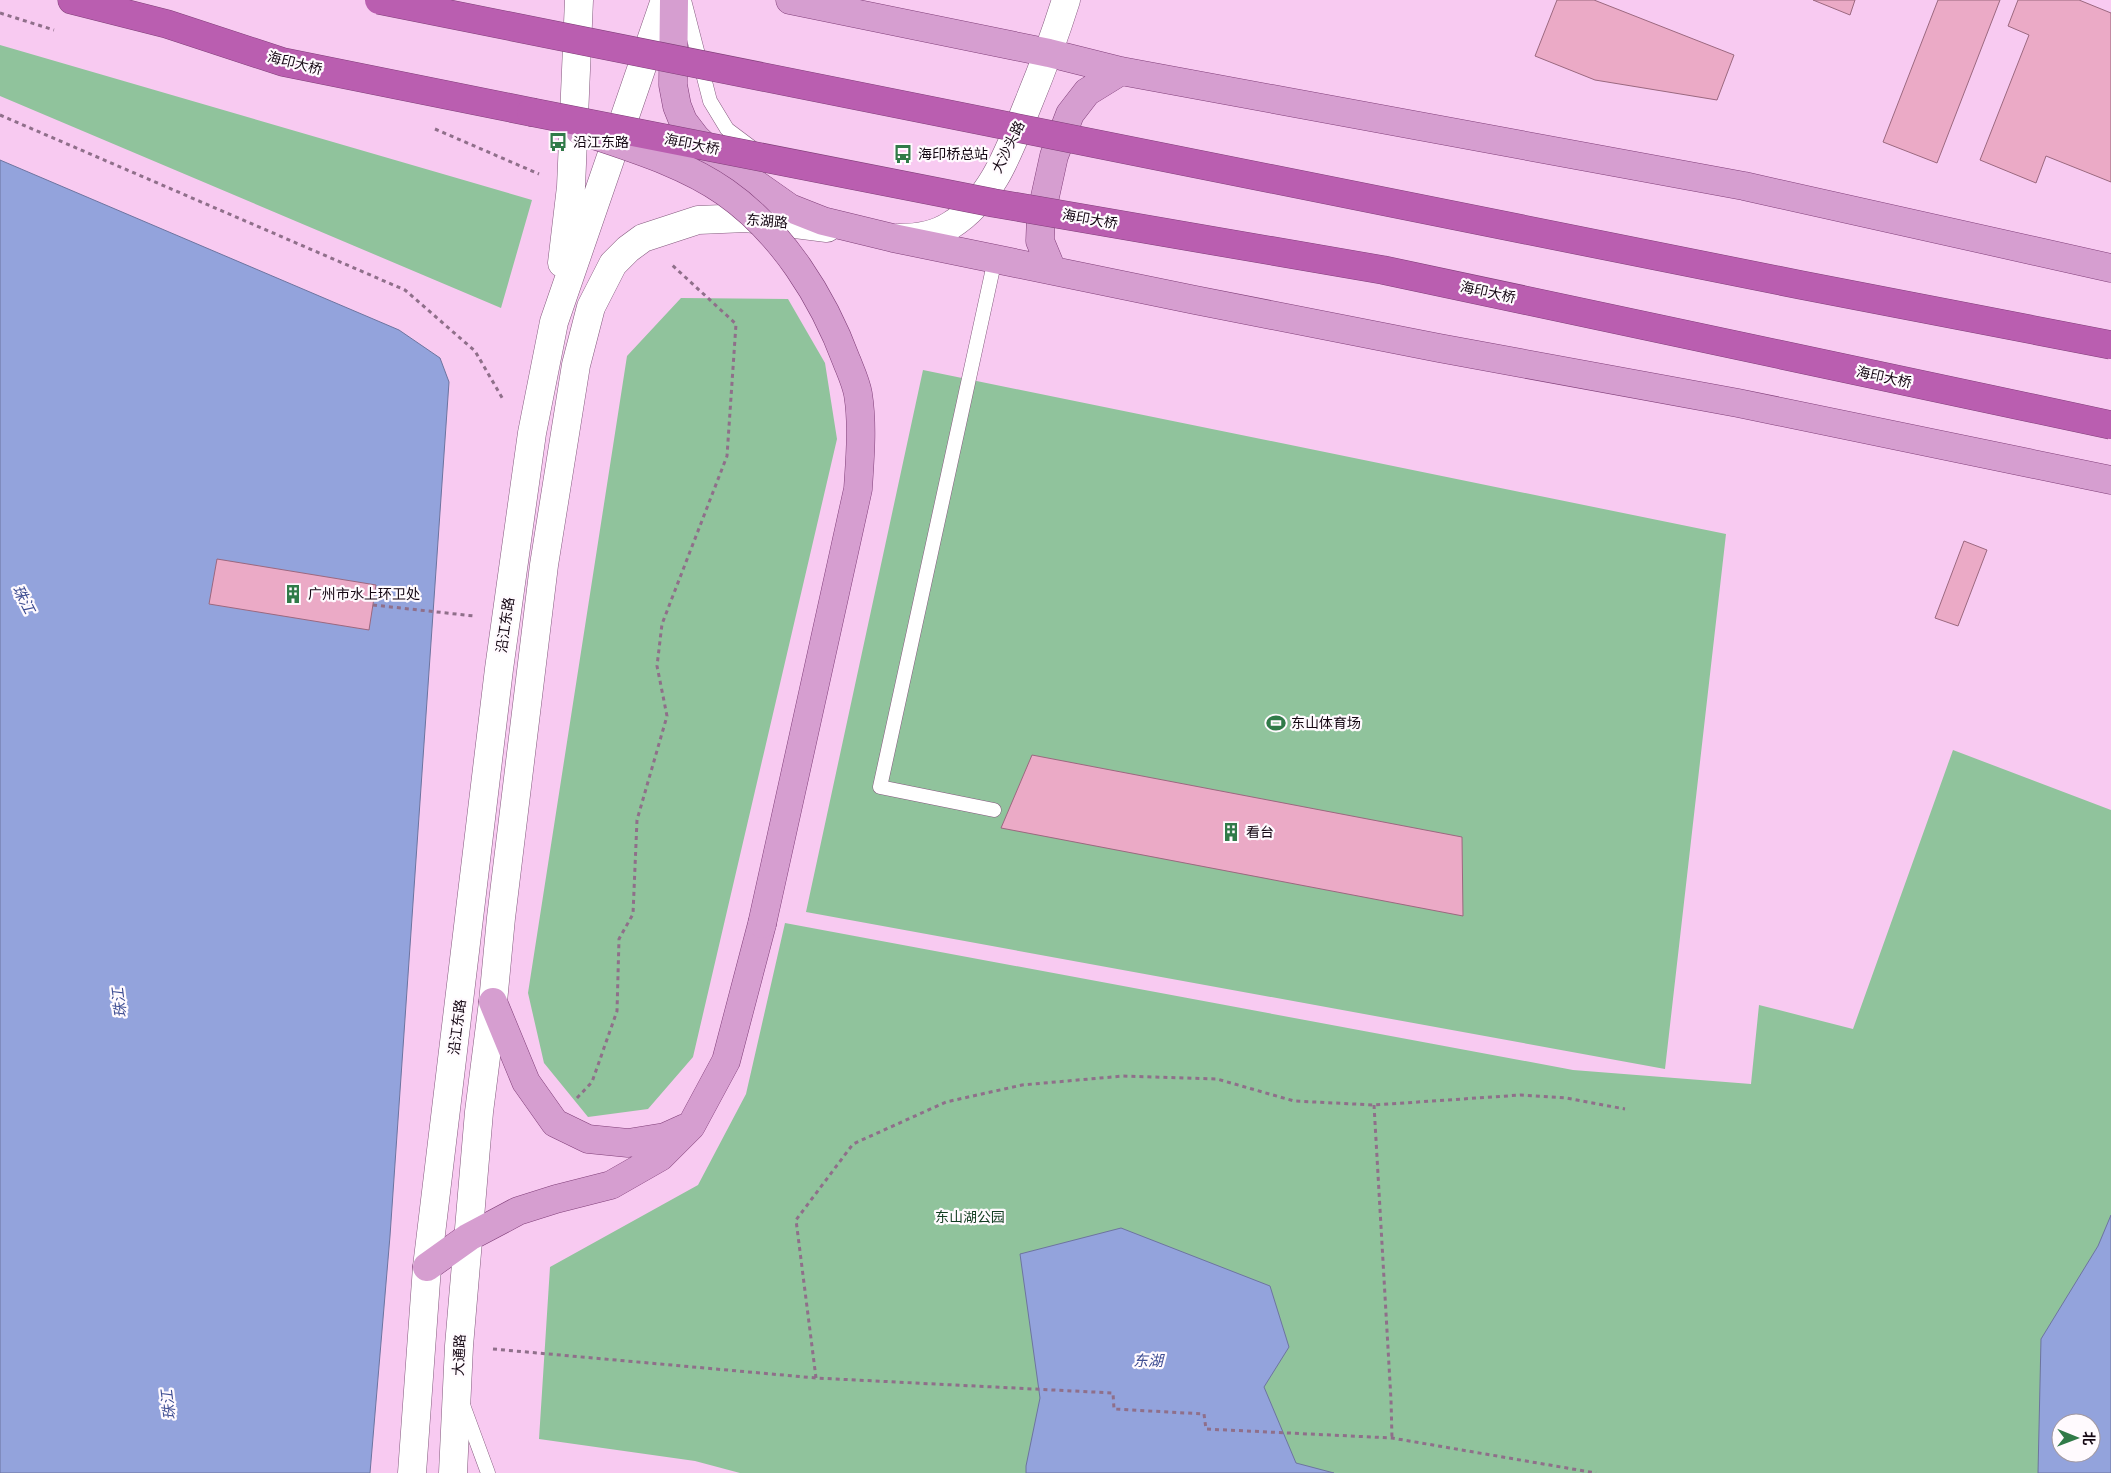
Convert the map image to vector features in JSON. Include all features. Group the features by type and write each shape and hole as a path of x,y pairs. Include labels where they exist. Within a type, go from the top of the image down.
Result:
{"highway":[{"name":"海印大桥","path":"72,0 167,24 283,62 994,203 1383,270 2111,425"},
{"path":"379,0 1801,285 2111,345"}],"main road":[{"path":"554,322 571,187 579,0"},
{"name":"沿江东路","path":"427,1267 506,620 530,444 554,322 665,0"},
{"path":"674,0 673,85 677,106 683,121 696,138 713,154 790,208 823,221 995,259 1440,348 1738,404 2111,480"},
{"path":"790,0 1049,53 1121,71 1744,186 2111,268"},
{"name":"大沙头路","path":"893,238 922,236 938,232 950,226 974,207 1006,158 1049,53 1066,0"},
{"path":"1052,270 1040,241 1040,233 1041,215 1054,156 1070,114 1087,92 1121,71"},
{"path":"412,1473 427,1267 469,1237 518,1212 556,1199 612,1185 660,1157 691,1126 726,1061 762,924 858,489 861,449 858,393 839,340 826,313 792,259 772,233 750,211 724,191 672,163 530,112"},
{"name":"东湖路","path":"643,238 698,220 746,218 893,238"},
{"path":"469,1237 479,1112 493,1002 500,918 544,565 576,365 591,307 613,264 643,238"},
{"path":"493,1002 526,1082 555,1123 588,1139 628,1143 665,1136 691,1126"},
{"name":"大通路","path":"452,1473 469,1237"}],"lane":[{"path":"684,0 710,101 726,129 782,171 813,180 974,207"},
{"path":"994,810 880,787 995,259"},
{"path":"458,1390 488,1473"}],"path":[{"path":"0,13 55,30"},
{"path":"0,115 405,290 475,351 530,444"},
{"path":"432,127 571,187"},
{"path":"555,1123 592,1082 617,1011 619,939 633,914 637,820 667,716 657,666 662,624 727,456 736,324 643,238"},
{"path":"373,605 506,620"},
{"path":"816,1378 796,1220 852,1144 946,1102 1022,1085 1123,1076 1217,1079 1294,1101 1374,1105 1521,1095 1566,1098 1625,1109"},
{"path":"1374,1105 1392,1438"},
{"path":"460,1346 816,1378 1113,1393 1114,1408 1204,1414 1206,1429 1392,1438 1596,1473"}],"green space":[{"path":"0,45 532,200 501,308 0,96"},
{"path":"681,298 788,299 825,363 837,439 693,1057 648,1109 588,1117 544,1063 528,993 627,356"},
{"name":"东山体育场","path":"923,370 1726,534 1665,1069 806,912"},
{"name":"东山湖公园","path":"1953,750 2111,810 2111,1473 740,1473 695,1461 539,1439 550,1267 698,1185 746,1094 785,923 1573,1070 1751,1084 1759,1005 1853,1029"}],"water":[{"name":"珠江","path":"0,160 399,330 440,358 449,382 390,1236 370,1473 0,1473"},
{"path":"2111,1215 2111,1473 2038,1473 2041,1339 2098,1246"},
{"name":"东湖","path":"1121,1228 1270,1286 1289,1347 1264,1387 1296,1463 1334,1473 1026,1473 1040,1398 1020,1254"}],"building":[{"path":"1557,0 1594,0 1734,55 1717,100 1595,80 1535,56"},
{"path":"1813,0 1855,0 1850,15"},
{"path":"1938,0 2000,0 1937,163 1883,142"},
{"path":"2018,0 2079,0 2111,13 2111,182 2046,156 2036,183 1980,160 2029,35 2008,26"},
{"path":"1964,541 1987,550 1958,626 1935,618"},
{"name":"广州市水上环卫处","path":"217,559 376,585 369,630 209,604"},
{"name":"看台","path":"1032,755 1462,837 1463,916 1001,828"}],"place":[{"name":"沿江东路","path":"558,142"},
{"name":"海印桥总站","path":"903,154"},
{"name":"广州市水上环卫处","path":"293,594"},
{"name":"东山体育场","path":"1276,723"},
{"name":"看台","path":"1231,832"}]}
